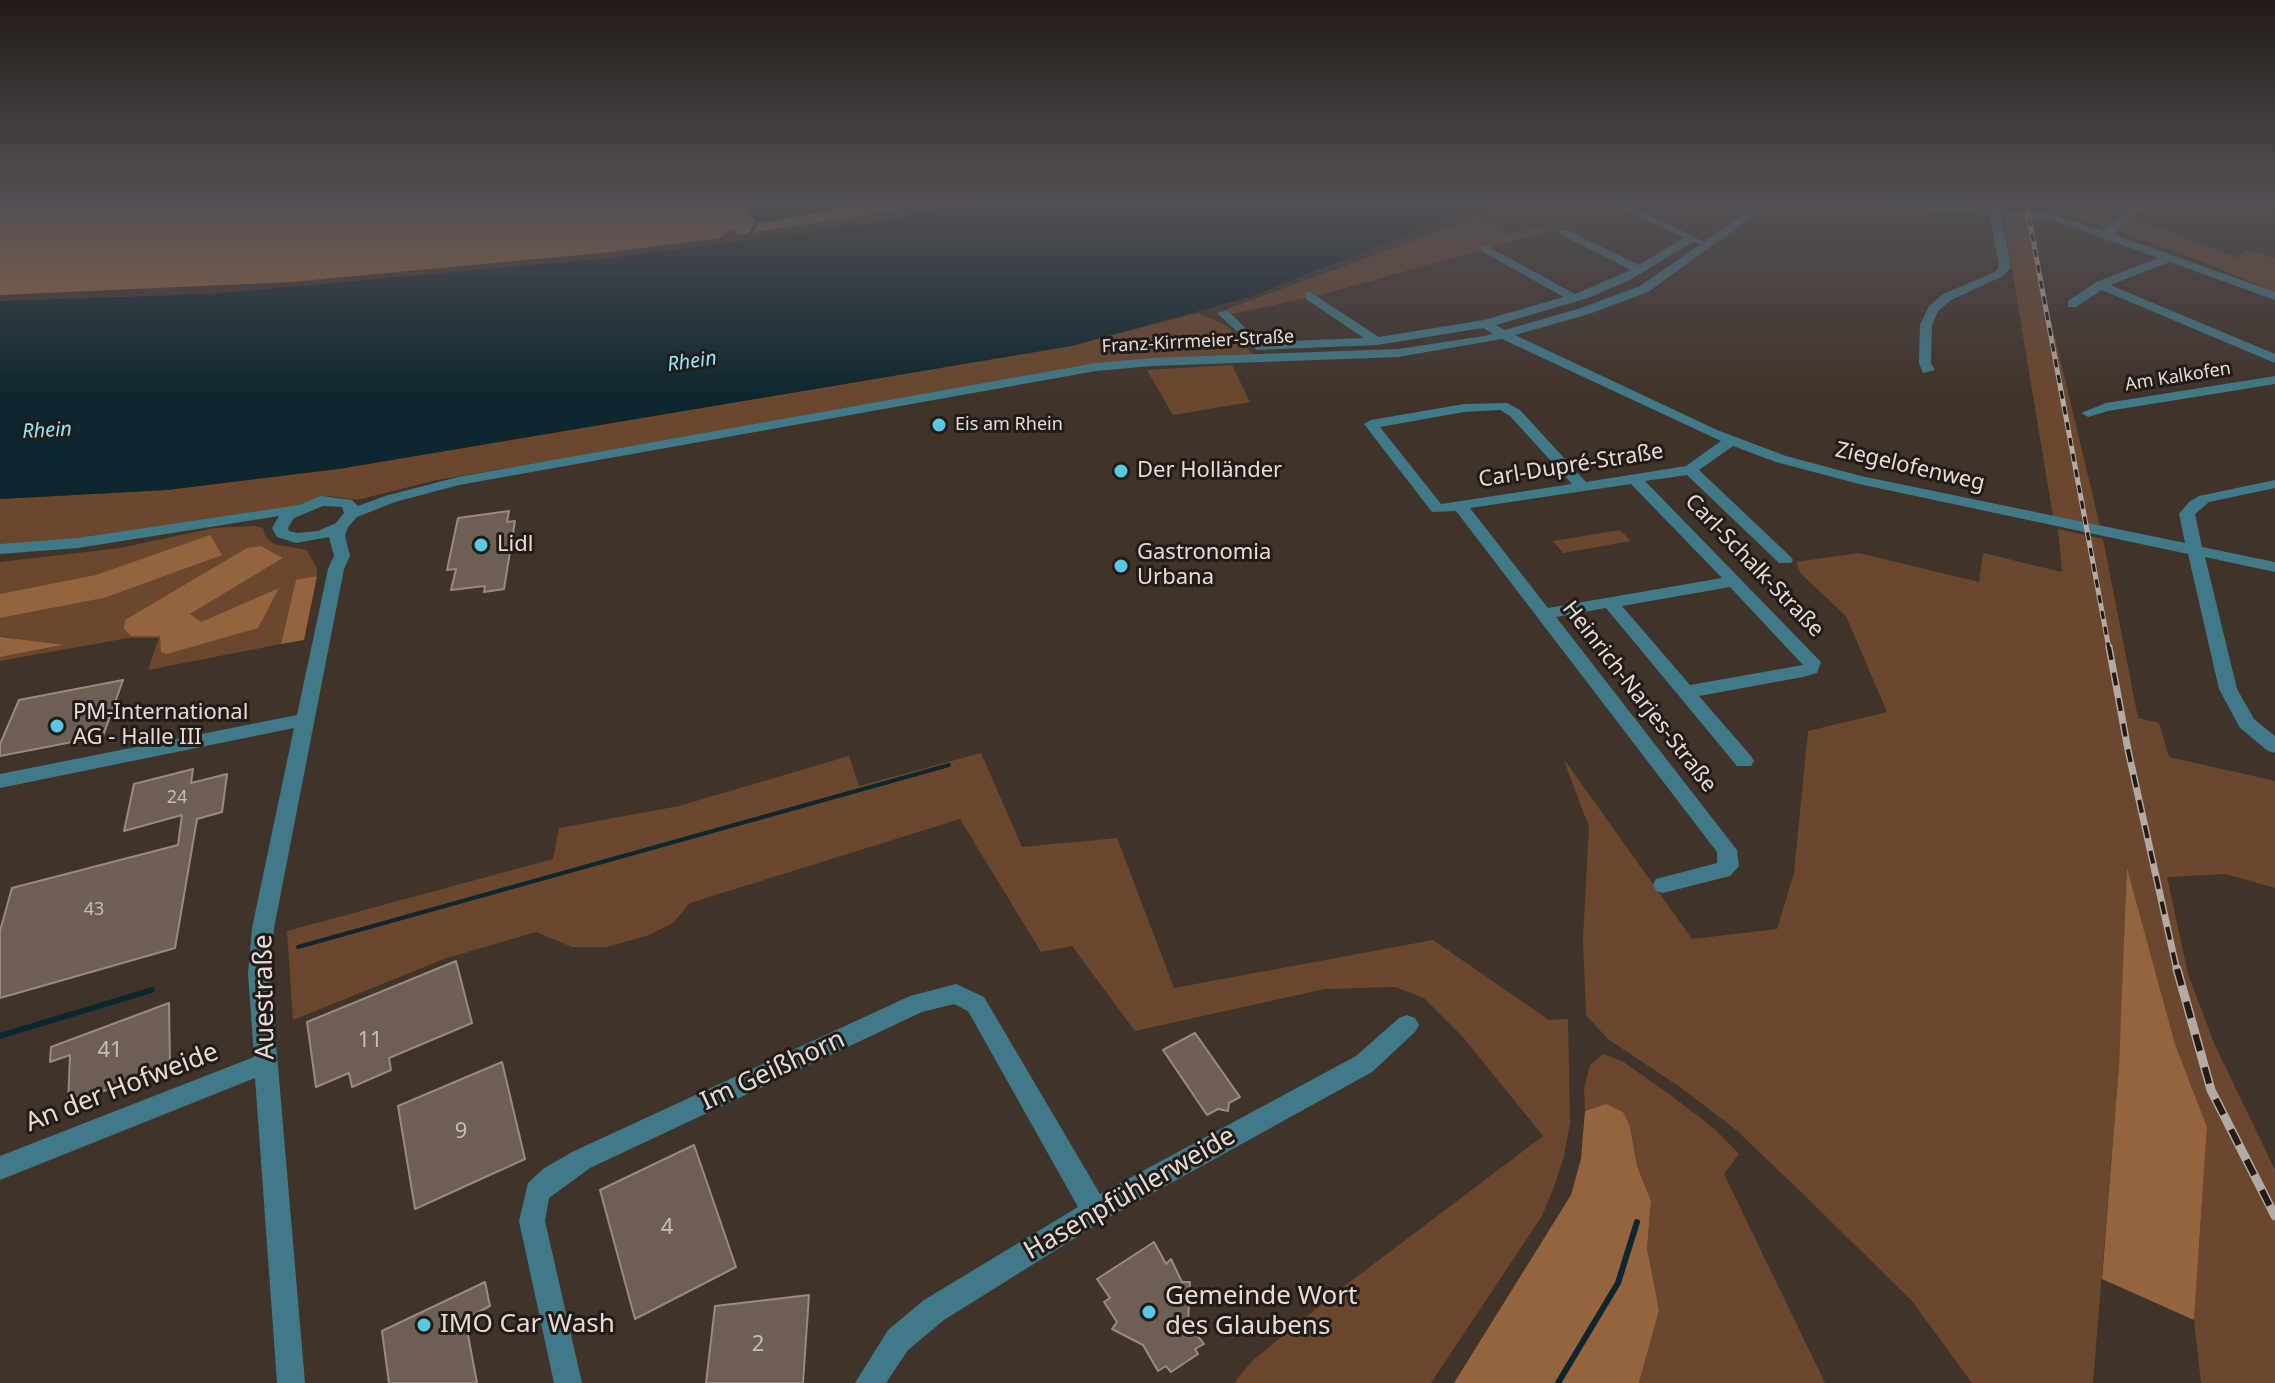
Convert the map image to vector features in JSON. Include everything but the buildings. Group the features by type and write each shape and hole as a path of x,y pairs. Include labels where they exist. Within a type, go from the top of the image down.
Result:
{"street":[{"path":"1517,267 1574,298"},
{"path":"1632,267 1641,271"},
{"path":"1223,313 1260,352 1377,341 1485,324 1574,298 1648,267"},
{"name":"Franz-Kirrmeier-Straße","path":"232,518 282,523 283,534 305,538 346,515 390,499 458,481 1096,367 1260,352 1398,353 1451,347 1504,335 1644,289 1677,267"},
{"path":"1928,370 1925,363 1926,325 1933,309 1947,297 2003,271 2004,267"},
{"path":"2072,304 2100,285 2149,267"},
{"path":"2194,267 2275,296"},
{"path":"2100,285 2275,359"},
{"path":"1310,296 1377,341"},
{"name":"Ziegelofenweg","path":"1485,324 1730,441 1851,478 2275,567"},
{"name":"Am Kalkofen","path":"2088,413 2106,407 2275,380"},
{"path":"1460,506 1437,509 1371,424 1373,421 1502,406 1515,413 1582,486"},
{"name":"Carl-Dupré-Straße","path":"1460,506 1690,470 1730,441"},
{"name":"Carl-Dupré-Straße","path":"1690,470 1785,560"},
{"name":"Carl-Schalk-Straße","path":"1634,478 1810,659 1811,669 1687,692"},
{"path":"2275,484 2221,495 2194,505 2187,514 2228,689 2247,723 2275,746"},
{"name":"Franz-Kirrmeier-Straße","path":"0,549 78,543 298,509 321,501 346,515"},
{"name":"Heinrich-Narjes-Straße","path":"1460,506 1727,850 1729,866 1723,870 1663,885"},
{"path":"282,523 298,509"},
{"name":"Auestraße","path":"291,1383 259,973 263,928 336,569 342,556 337,536 346,515"},
{"path":"305,538 322,545 336,569"},
{"path":"1544,614 1734,581"},
{"path":"1610,602 1744,761"},
{"path":"0,781 307,719"},
{"name":"Im Geißhorn","path":"568,1383 532,1221 537,1192 552,1178 581,1160 918,1003 956,994 976,1004 1095,1211"},
{"name":"Hasenpfühlerweide","path":"869,1383 898,1340 934,1310 1095,1211 1364,1064 1407,1025"},
{"name":"An der Hofweide","path":"0,1168 266,1063"}],"shaded area":[{"path":"0,267 456,267 291,282 0,295"},
{"path":"1343,267 1422,267 1324,294 1228,315 1227,309"},
{"path":"2012,267 2041,267 2100,526 2053,516"},
{"path":"2213,267 2275,267 2275,292"},
{"path":"1198,313 1227,326 1253,355 1151,359 437,480 357,500 329,496 288,508 87,539 0,546 0,499 166,490 338,469 1071,346"},
{"path":"1232,365 1250,402 1173,415 1147,370"},
{"path":"214,528 263,528 265,536 274,544 307,550 317,569 317,576 296,581 281,644 148,670 159,638 128,638 0,661 0,657 59,646 0,636 0,618 104,598 221,554 0,594 0,562 120,548","holes":["261,546 283,558 190,614 201,623 279,588 163,643 160,635 131,636"]},
{"path":"2058,529 2103,539 2138,718 2159,723 2169,757 2275,781 2275,888 2226,874 2167,877 2188,974 2214,1043 2275,1170 2275,1383 2201,1383 2194,1320 2207,1127 2175,1044 2128,872 2119,1065 2093,1383 1972,1383 1912,1301 1796,1187 1735,1129 1680,1087 1608,1039 1586,1015 1583,939 1589,827 1563,758 1692,939 1777,929 1794,873 1808,731 1887,712 1846,616 1801,574 1796,562 1859,553 1979,582 1983,553 2062,572"},
{"path":"1620,530 1631,541 1563,553 1553,541"},
{"path":"210,535 222,555 104,598 0,618 0,594 96,575"},
{"path":"261,546 283,558 190,614 201,622 279,588 258,628 167,654 161,652 160,636 131,636 124,629 125,620 247,548"},
{"path":"317,576 304,640 281,644 296,580"},
{"path":"2,637 63,645 0,657"},
{"path":"981,753 1022,847 1117,838 1174,988 1433,940 1549,1020 1568,1019 1570,1123 1554,1187 1542,1216 1431,1383 1234,1383 1252,1361 1342,1288 1543,1136 1463,1037 1424,998 1395,987 1325,989 1135,1031 1072,946 1041,952 960,819 690,903 673,923 649,935 607,947 572,947 536,932 444,959 293,1020 287,931 553,859 559,828 679,806 849,756 859,786"},
{"path":"2127,868 2175,1044 2207,1127 2194,1320 2102,1279 2119,1065"},
{"path":"1603,1054 1622,1061 1669,1094 1715,1129 1739,1154 1724,1174 1825,1383 1639,1383 1659,1310 1647,1247 1651,1201 1637,1166 1630,1127 1606,1104 1585,1111 1584,1088 1590,1065"},
{"path":"1606,1104 1623,1112 1630,1127 1637,1166 1651,1201 1647,1248 1659,1310 1639,1383 1454,1383 1571,1195 1581,1159 1585,1111"}],"water":[{"name":"Rhein","path":"514,267 1327,267 1250,297 1071,346 338,469 166,490 0,499 0,301 210,294"}],"waterway":[{"path":"298,947 949,765"},
{"path":"0,1036 152,990"},
{"path":"1558,1383 1618,1283 1637,1222"}],"railway":[{"path":"2038,267 2109,649"},
{"path":"2109,647 2128,750 2177,971"},
{"path":"2177,969 2211,1090 2275,1216"}],"place":[{"name":"Eis am Rhein","path":"939,425"},
{"name":"Der Holländer","path":"1121,471"},
{"name":"Lidl","path":"481,545"},
{"name":"Gastronomia Urbana","path":"1121,566"},
{"name":"PM-International AG - Halle III","path":"57,726"},
{"name":"Gemeinde Wort des Glaubens","path":"1149,1312"},
{"name":"IMO Car Wash","path":"424,1325"}]}
